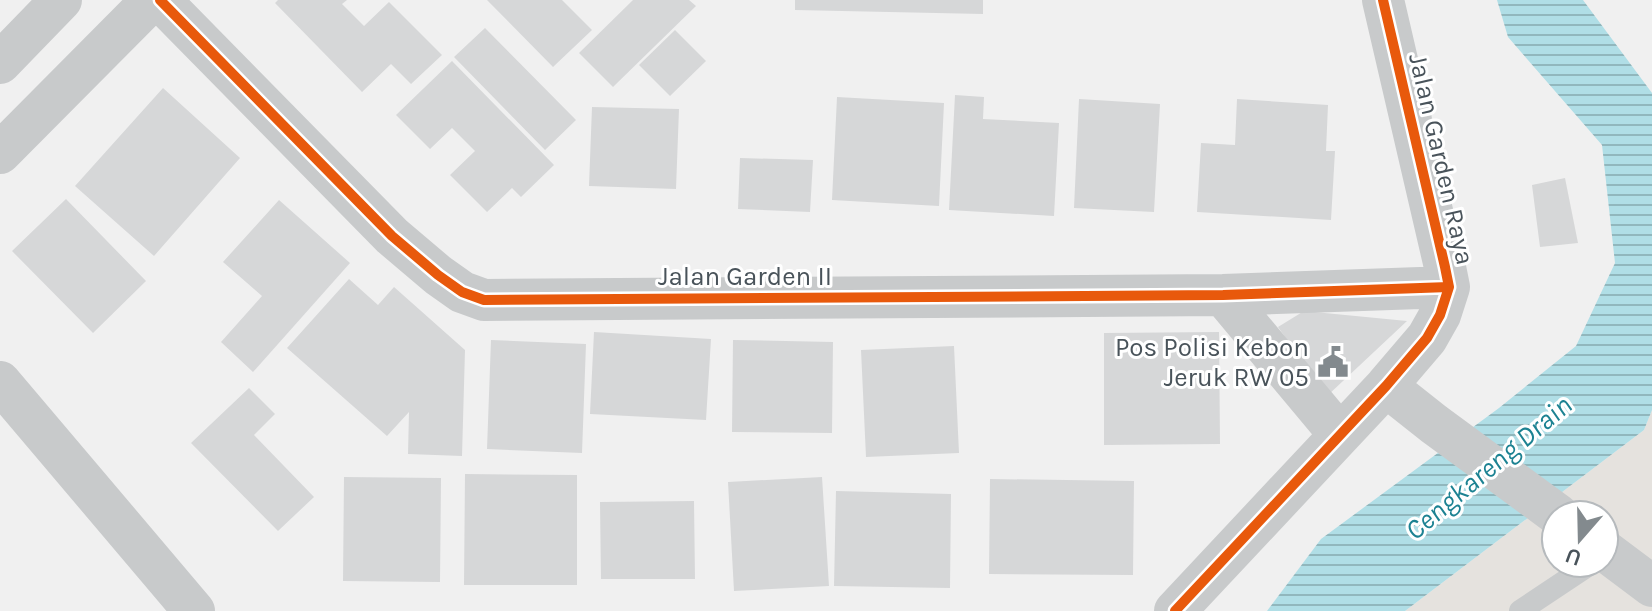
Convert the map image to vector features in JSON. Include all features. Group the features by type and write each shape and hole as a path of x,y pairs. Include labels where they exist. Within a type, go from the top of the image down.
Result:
{"street":[{"path":"0,63 61,0"},
{"path":"0,153 152,0"},
{"name":"Jalan Garden II","path":"160,0 392,236 462,292 484,300 1223,295 1449,287"},
{"name":"Jalan Garden Raya","path":"1175,611 1386,386 1427,338 1440,315 1449,287 1383,0"},
{"path":"1223,295 1340,435"},
{"path":"0,382 194,611"},
{"path":"1386,386 1540,501"},
{"path":"1620,566 1652,586"}],"lane":[{"path":"1520,611 1567,579"}],"shaded area":[{"path":"1652,410 1652,611 1405,611 1540,509 1540,579 1620,579 1620,499 1553,499 1644,430"}],"water":[{"name":"Cengkareng Drain","path":"1497,0 1583,0 1652,93 1652,410 1644,430 1553,499 1540,499 1540,509 1405,611 1267,611 1321,539 1499,408 1576,346 1615,263 1602,145 1508,37"}],"building":[{"path":"278,0 347,0 342,4 364,26 389,2 442,55 411,84 391,64 362,92 275,3"},
{"path":"487,0 562,0 592,30 553,67"},
{"path":"633,0 689,0 696,6 613,87 579,53"},
{"path":"795,0 983,0 983,14 795,10"},
{"path":"485,28 576,120 545,150 454,57"},
{"path":"675,30 706,61 670,96 639,65"},
{"path":"452,61 554,165 521,197 512,188 487,212 450,175 475,151 452,128 430,149 396,115"},
{"path":"163,88 240,158 154,256 75,186"},
{"path":"955,95 984,97 983,119 1059,123 1054,216 949,210"},
{"path":"837,97 944,103 939,206 832,200"},
{"path":"1079,99 1160,104 1154,212 1074,208"},
{"path":"1237,99 1328,105 1326,151 1335,151 1331,220 1197,212 1201,143 1235,145"},
{"path":"592,107 679,109 676,189 589,186"},
{"path":"740,158 813,160 810,212 738,209"},
{"path":"1565,178 1578,243 1540,247 1532,185"},
{"path":"66,199 146,281 93,333 12,251"},
{"path":"279,200 350,263 253,372 221,342 262,296 223,262"},
{"path":"349,279 378,305 394,287 465,350 462,456 408,454 409,412 387,436 287,348"},
{"name":"Pos Polisi Kebon Jeruk RW 05","path":"1304,311 1407,321 1327,396 1278,327"},
{"path":"594,332 711,339 706,420 590,414"},
{"path":"1219,332 1220,444 1104,445 1104,333"},
{"path":"491,340 586,344 582,453 487,449"},
{"path":"733,340 833,342 832,433 732,432"},
{"path":"954,346 959,453 866,457 861,350"},
{"path":"249,388 275,414 254,435 314,497 278,531 191,443"},
{"path":"465,474 577,475 577,585 464,585"},
{"path":"344,477 441,478 440,582 343,581"},
{"path":"822,477 829,586 734,591 728,482"},
{"path":"990,479 1134,481 1133,575 989,574"},
{"path":"836,491 951,494 950,588 834,586"},
{"path":"694,501 695,579 601,579 600,502"}],"cycle path":[{"path":"160,0 392,236 462,292 484,300 1223,295 1449,287"},
{"path":"1175,611 1386,386 1427,338 1440,315 1449,287 1383,0"}],"place":[{"name":"Pos Polisi Kebon Jeruk RW 05","path":"1333,362"}]}
